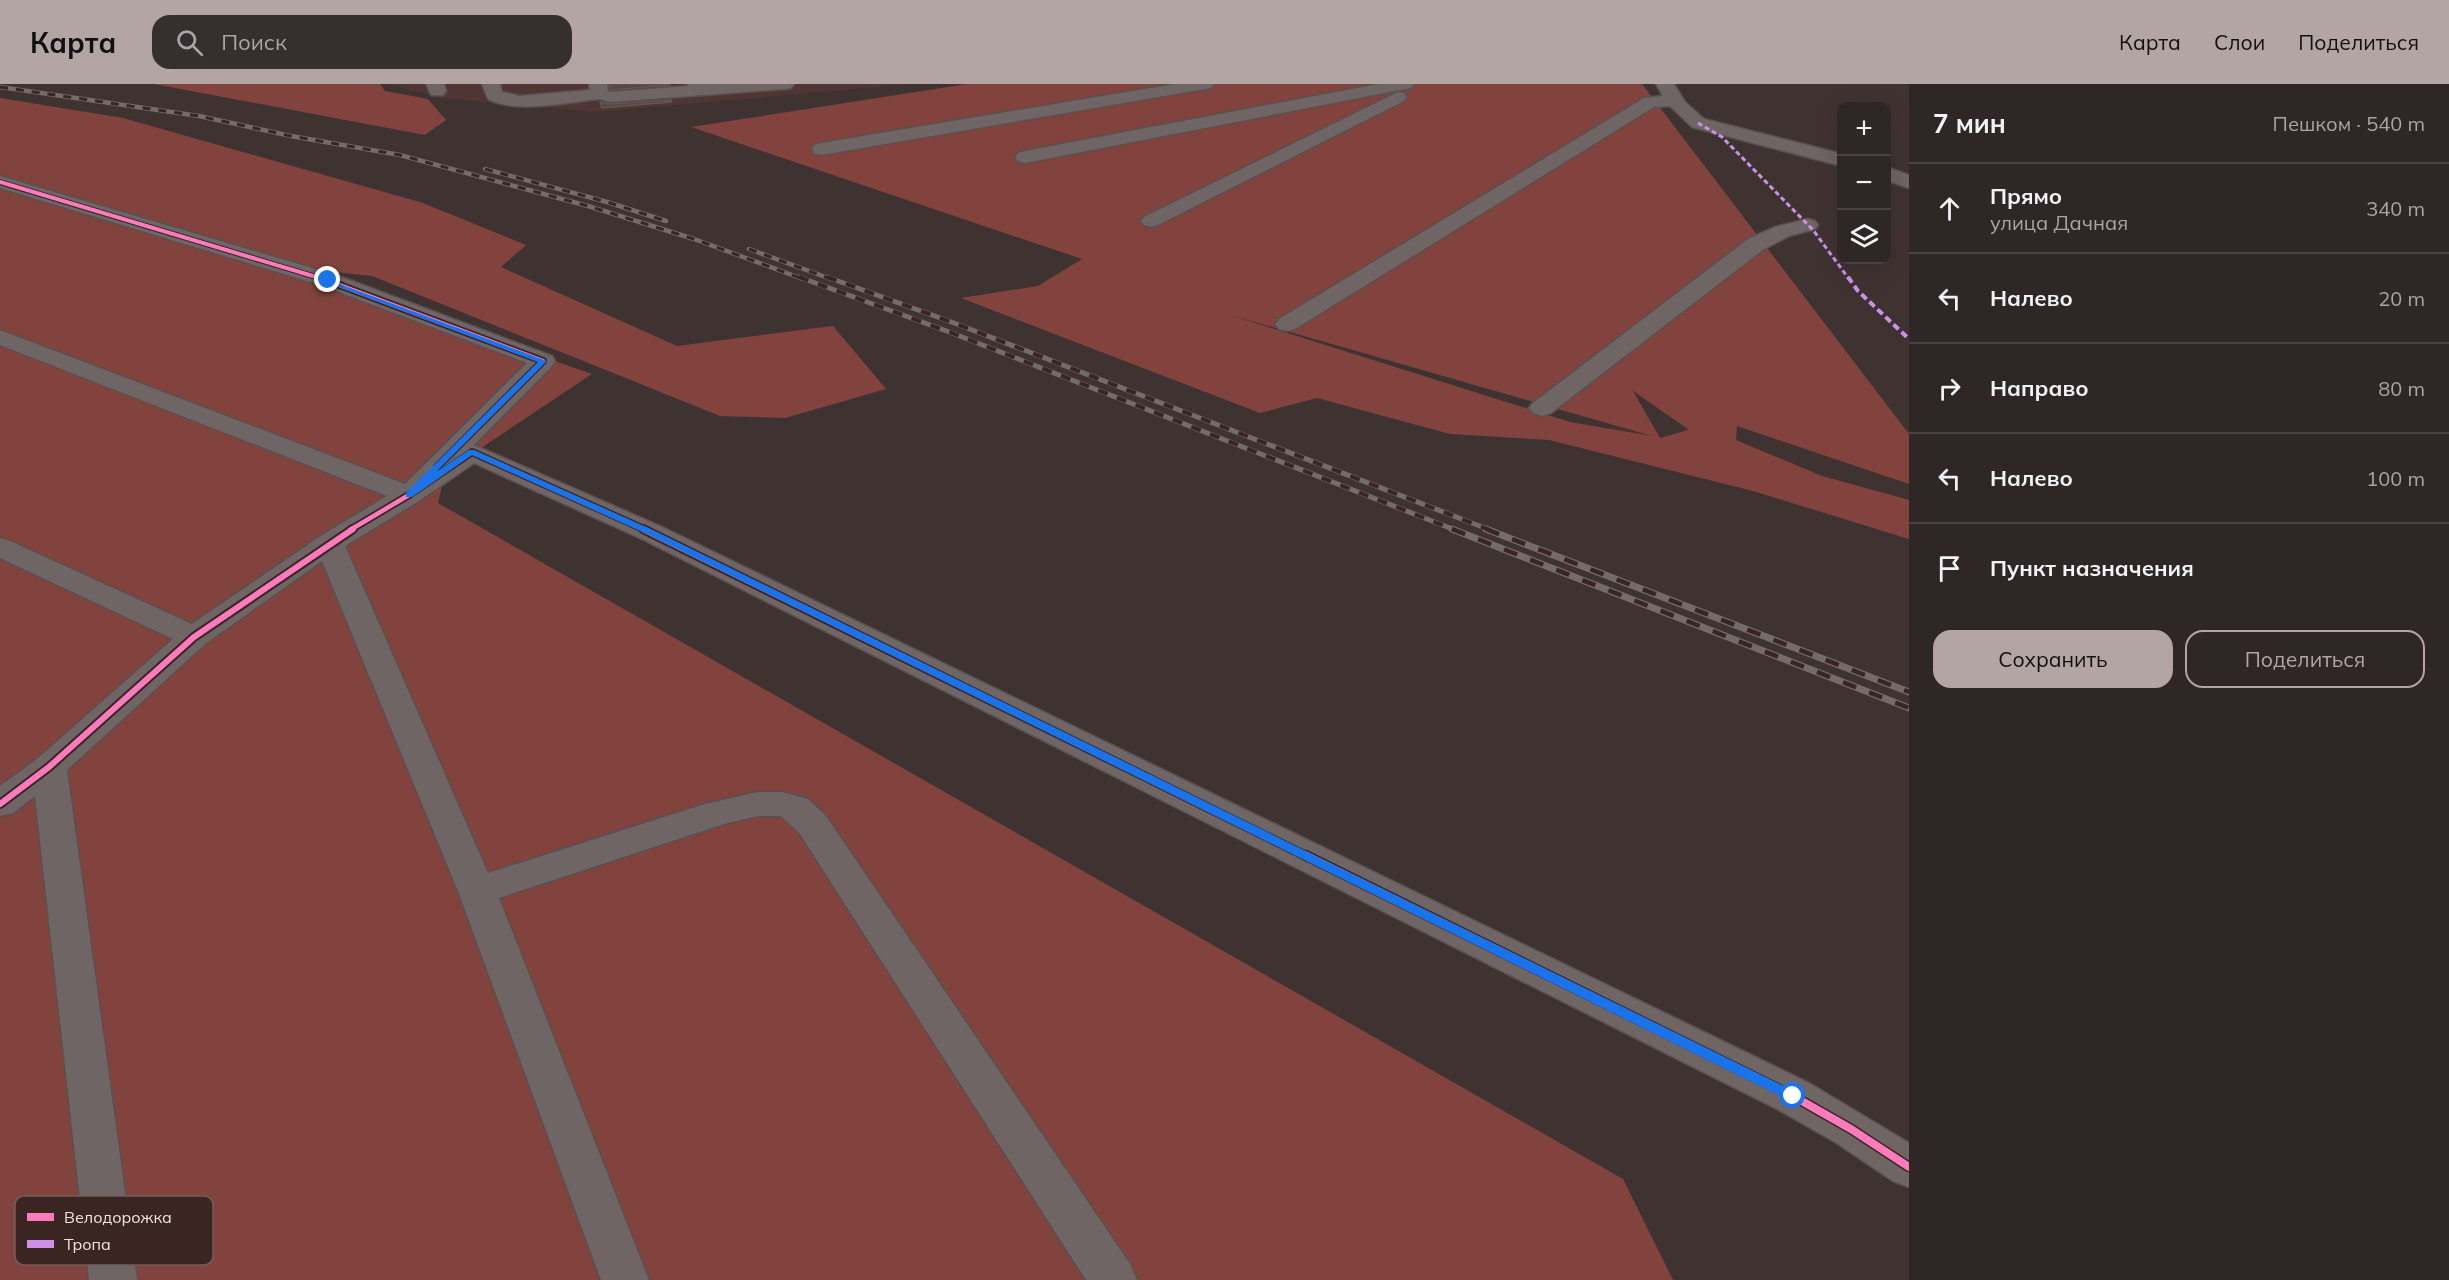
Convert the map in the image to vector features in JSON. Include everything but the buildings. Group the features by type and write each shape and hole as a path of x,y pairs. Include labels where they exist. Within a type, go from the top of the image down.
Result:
{"street":[{"path":"491,84 494,95 505,100 549,91 599,89 610,97 654,89 785,84"},
{"path":"821,149 1205,84"},
{"path":"1025,157 1405,84"},
{"path":"1151,221 1420,84"},
{"path":"1287,324 1650,102 1670,92 1698,123 1837,159"},
{"path":"1891,175 1909,182"},
{"path":"0,182 328,280 543,361 409,495"},
{"path":"1542,408 1756,244 1782,231 1808,225"},
{"path":"0,337 409,495"},
{"path":"0,804 49,767 194,637 329,543 409,495 472,452 652,533 1793,1096 1851,1129 1909,1167"},
{"path":"329,543 477,891 625,1280"},
{"path":"0,547 194,637"},
{"path":"49,767 103,1196"},
{"path":"477,891 718,813 763,803 782,804 800,811 813,825 1113,1280"},
{"path":"111,1265 113,1280"}],"shaded area":[{"path":"154,84 380,84 385,91 428,99 446,120 425,135"},
{"path":"387,84 914,84 595,112 441,98"},
{"path":"967,84 1642,84 1909,434 1909,484 1737,426 1736,440 1822,476 1909,500 1909,539 1753,491 1549,440 1450,434 1317,398 1260,413 961,298 1038,286 1082,259 691,127","holes":["1227,314 1652,436 1570,422","1633,391 1688,429 1688,430 1660,438"]},
{"path":"0,98 123,118 423,203 526,245 501,267 677,346 833,326 886,389 785,418 720,416 372,276 323,271 236,250 592,374 445,472 438,503 1623,1179 1673,1280 0,1280"}],"railway":[{"path":"0,87 199,116 291,136 400,155 588,206 694,239 803,279"},
{"path":"485,169 607,202 666,221"},
{"path":"749,249 831,279"},
{"path":"799,277 952,333 1455,530"},
{"path":"827,277 954,323 1490,530"},
{"path":"1452,529 1909,708"},
{"path":"1486,529 1909,692"}],"marked path":[{"path":"1698,123 1722,137 1813,230 1858,291 1909,339"}],"cycle path":[{"path":"0,182 328,280 543,361 437,467"},
{"path":"0,804 49,767 194,637 329,543 409,495 472,452 652,533 1793,1096 1851,1129 1909,1167"}],"route":[{"path":"328,280 543,361 409,495 472,452 652,533 1793,1096"}]}
